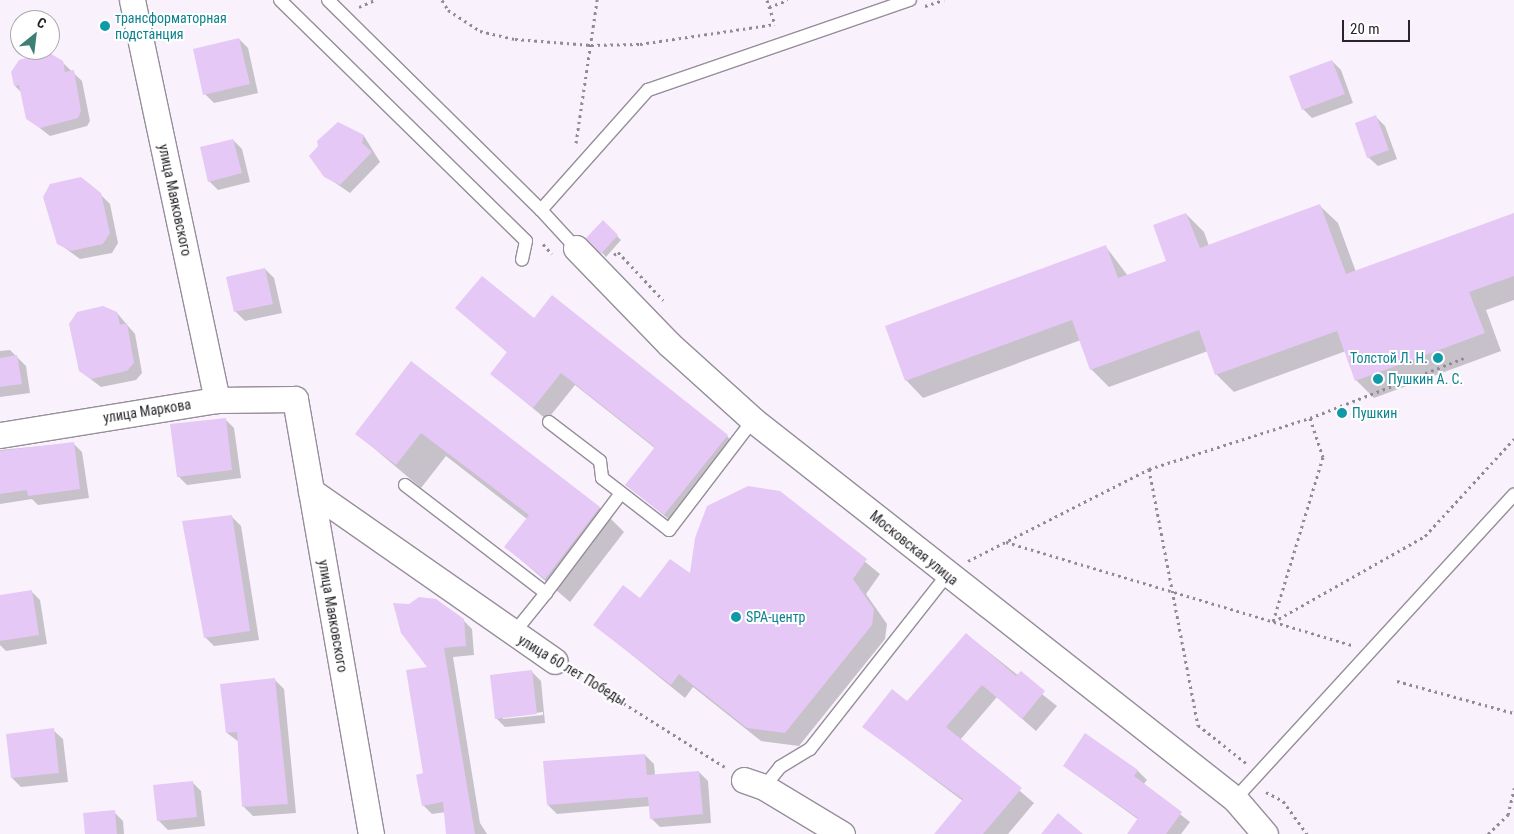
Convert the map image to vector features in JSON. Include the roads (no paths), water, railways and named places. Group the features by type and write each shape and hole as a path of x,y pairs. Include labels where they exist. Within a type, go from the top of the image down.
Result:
{"street":[{"name":"улица Маяковского","path":"132,0 217,400"},
{"name":"Московская улица","path":"576,248 669,344 753,420 947,575 1242,791 1265,834"},
{"name":"улица Маяковского","path":"295,399 371,834"},
{"name":"улица Маркова","path":"0,434 217,400 295,399"},
{"name":"улица 60 лет Победы","path":"311,491 513,634 555,661"},
{"path":"754,784 842,834"}],"lane":[{"path":"280,0 526,242 522,260"},
{"path":"328,0 541,210 576,248"},
{"path":"541,210 648,90 776,44 910,0"},
{"path":"549,422 600,461 602,478 669,530 753,420"},
{"path":"405,485 546,593"},
{"path":"513,634 621,493"},
{"path":"1242,791 1514,495"},
{"path":"754,784 810,749 947,575"}],"place":[{"name":"трансформаторная подстанция","path":"105,26"},
{"name":"Толстой Л. Н.","path":"1438,358"},
{"name":"Пушкин А. С.","path":"1378,379"},
{"name":"Пушкин","path":"1342,413"},
{"name":"SPA-центр","path":"736,617"}]}
